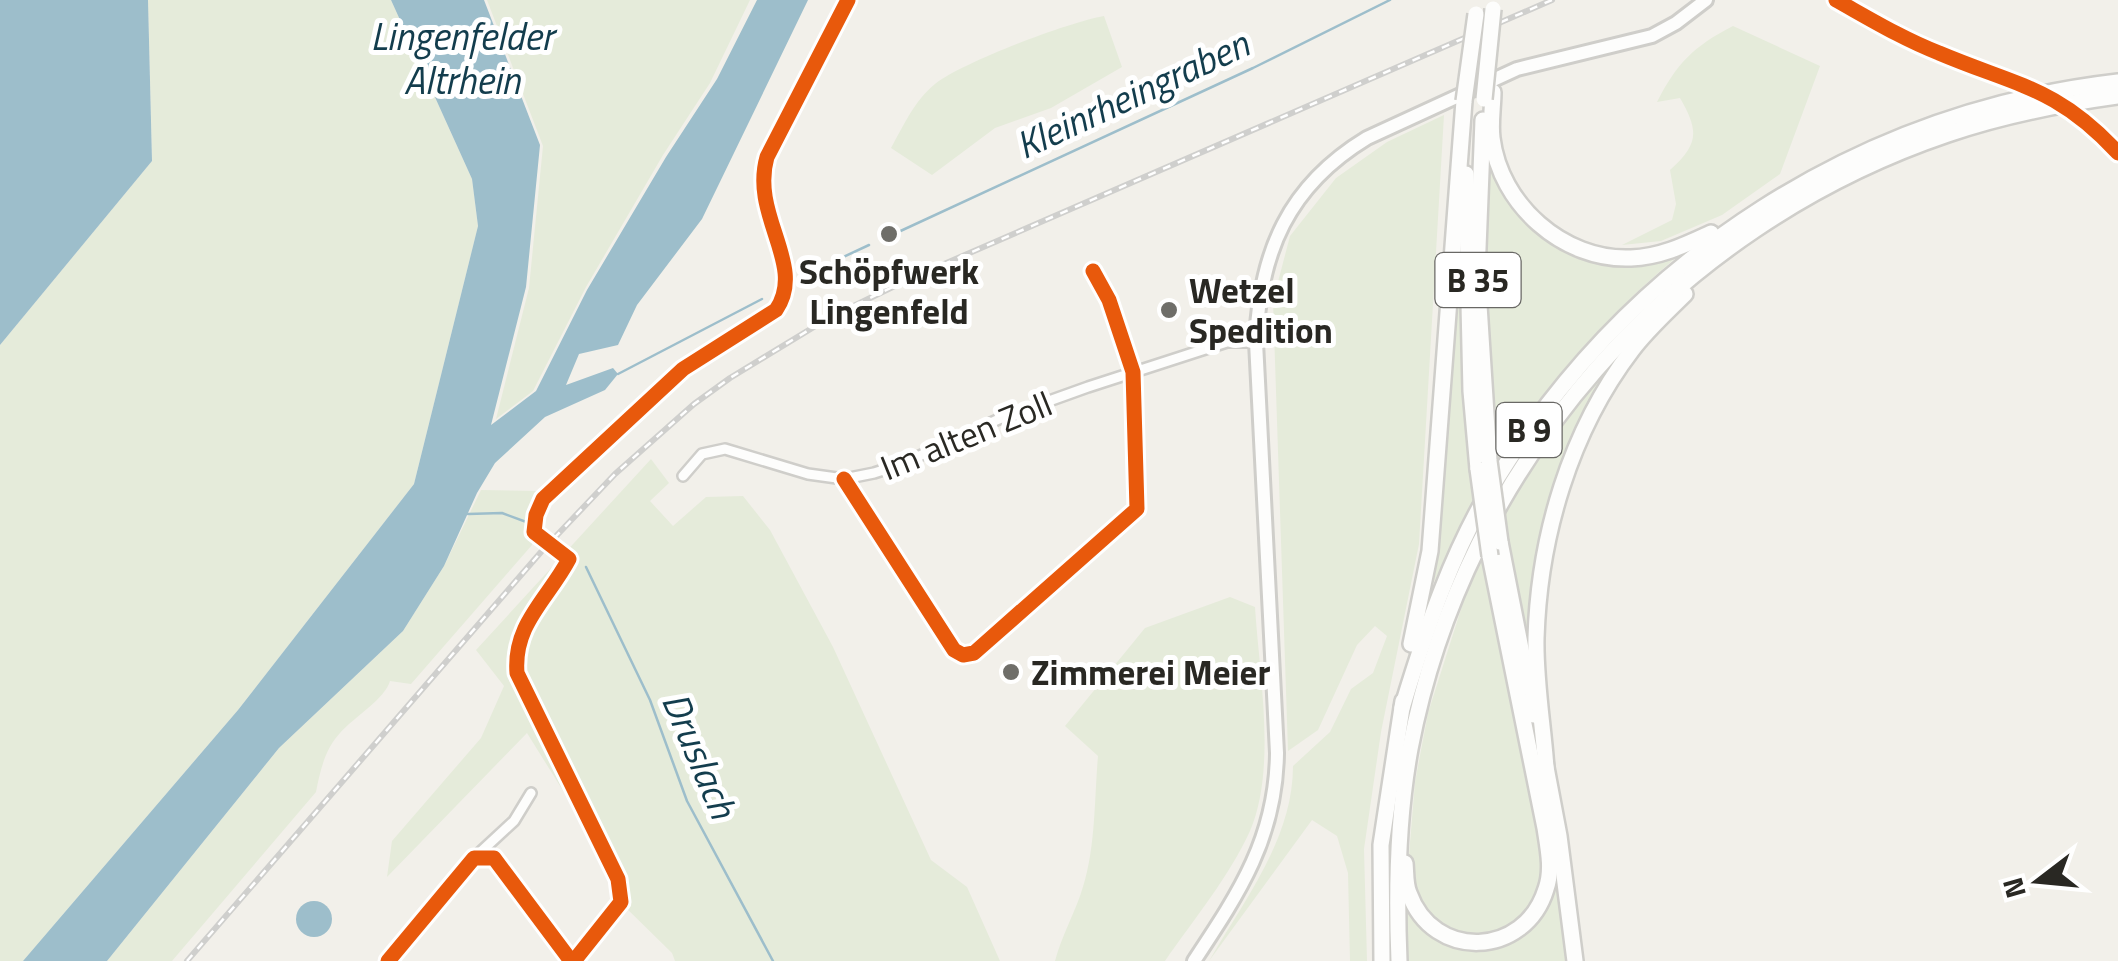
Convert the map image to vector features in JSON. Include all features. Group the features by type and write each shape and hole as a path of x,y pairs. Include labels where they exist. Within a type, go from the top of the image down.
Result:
{"highway":[{"name":"B 35","path":"1494,4 1478,98 1484,465 1495,549 1559,836 1575,961"},
{"path":"1402,708 1406,666 1430,551 1478,98 1477,7"},
{"name":"B 9","path":"1380,961 1381,845 1402,708 1426,629 1495,480 1586,356 1628,312 1704,247 1747,216 1844,160 1934,123 2026,96 2118,82"},
{"name":"B 9","path":"1399,961 1396,887 1401,809 1410,749 1438,641 1502,497 1594,370 1708,262 1788,207 1907,149 1950,133 2027,111 2118,96"},
{"path":"1478,98 1502,175 1518,203 1548,232 1576,248 1616,258 1665,253 1747,216"},
{"path":"1546,768 1536,629 1548,532 1558,495 1588,422 1620,368 1634,347 1700,279 1708,262"},
{"path":"1401,809 1408,892 1432,928 1463,942 1483,944 1508,937 1534,916 1548,886 1550,857 1495,549"}],"main road":[{"path":"1194,961 1256,859 1270,819 1276,772 1256,342 1261,283 1278,234 1296,200 1348,150 1392,124 1518,69 1652,36 1706,0"}],"street":[{"path":"1836,0 1909,41 2053,97 2093,126 2118,153"},
{"path":"844,479 954,650 974,653 1138,508 1133,372 1109,300 1093,271"},
{"name":"Im alten Zoll","path":"682,476 702,454 724,449 792,470 844,479 902,464 999,418 1133,372 1227,342 1256,342"},
{"path":"388,961 474,858 514,821 531,793"},
{"path":"474,858 494,858 572,961 621,902"}],"green space":[{"path":"148,0 391,0 472,179 478,226 414,484 238,710 23,961 0,961 0,345 152,161"},
{"path":"487,0 750,0 710,83 586,287 533,391 496,419 529,288 543,146"},
{"path":"1104,16 1122,67 1051,108 995,128 932,175 891,148 921,98 949,75 1017,44"},
{"path":"1733,26 1820,66 1780,174 1722,215 1661,241 1622,245 1672,220 1676,204 1670,170 1693,137 1691,120 1680,98 1657,102 1688,57"},
{"path":"1444,115 1419,544 1381,732 1364,849 1367,961 1350,961 1348,873 1337,836 1312,820 1209,961 1276,844 1291,793 1293,766 1330,732 1351,689 1373,673 1387,636 1375,626 1357,645 1318,730 1288,751 1273,301 1290,236 1336,178 1387,142"},
{"path":"1488,140 1497,174 1574,252 1680,254 1581,349 1498,459 1483,257"},
{"path":"1461,198 1463,343 1474,500 1427,596"},
{"path":"1629,344 1567,459 1532,671 1507,547 1510,545 1505,511 1567,416"},
{"path":"651,459 669,483 650,501 673,526 706,497 743,496 770,530 833,647 931,860 967,887 1000,961 675,961 672,953 619,901 618,879 527,733 387,877 392,841 481,738 504,686 476,650"},
{"path":"481,490 537,491 532,545 411,684 390,681 376,701 340,733 327,753 316,792 172,961 107,961 279,748 403,631 444,566"},
{"path":"1484,556 1545,864 1536,907 1500,935 1453,935 1422,911 1408,867 1415,782 1428,713 1469,584"},
{"path":"1230,597 1255,607 1265,750 1258,806 1242,848 1165,961 1055,961 1089,862 1098,756 1065,726 1145,628"},
{"path":"1553,851 1566,961 1407,961 1405,896 1448,943 1527,930"}],"water":[{"path":"0,0 148,0 152,161 0,345"},
{"name":"Lingenfelder Altrhein","path":"391,0 484,0 540,145 526,287 491,425 536,391 587,290 717,79 757,0 808,0 702,219 637,305 618,345 579,354 566,385 613,368 618,374 605,390 545,417 495,463 444,566 403,631 279,748 107,961 23,961 238,710 414,484 478,226 472,179"},
{"path":"314,901 327,906 332,919 327,932 314,937 301,932 296,919 301,906"}],"waterway":[{"name":"Kleinrheingraben","path":"894,234 1253,68 1390,0"},
{"name":"Kleinrheingraben","path":"809,273 869,245"},
{"name":"Kleinrheingraben","path":"618,374 762,299"},
{"name":"Druslach","path":"468,514 502,513 529,523"},
{"name":"Druslach","path":"586,567 650,700 687,801 773,961"}],"railway":[{"path":"187,961 541,552 615,474 694,404 730,378 827,319 905,281 1552,0"}],"cycle path":[{"path":"574,961 621,902 618,879 517,673 520,640 526,626 569,559 534,532 536,515 543,499 683,369 776,310 784,293 785,275 766,199 767,157 848,0"},
{"path":"1836,0 1912,41 2055,101 2118,153"},
{"path":"844,479 954,650 963,655 974,653 1137,509 1133,372 1109,300 1093,271"},
{"path":"388,961 474,858 494,858 571,961"}],"place":[{"name":"Schöpfwerk Lingenfeld","path":"889,234"},
{"name":"Wetzel Spedition","path":"1169,310"},
{"name":"Zimmerei Meier","path":"1011,672"}]}
